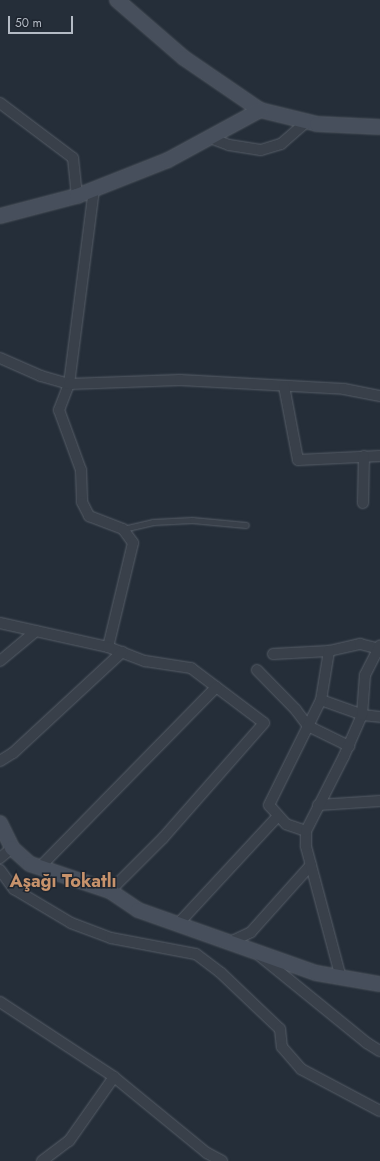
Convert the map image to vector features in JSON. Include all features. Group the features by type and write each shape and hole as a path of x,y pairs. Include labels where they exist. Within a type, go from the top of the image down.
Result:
{"street":[{"path":"117,0 184,58 260,110 307,121 380,127"},
{"path":"0,103 73,158 77,196"},
{"path":"0,216 77,196 168,160 260,110"},
{"path":"208,137 229,145 261,150 281,144 307,121"},
{"path":"94,189 68,384 59,410 81,470 82,502 89,516 123,528 133,543 108,647"},
{"path":"0,358 41,376 68,384 180,380 344,389 380,396"},
{"path":"284,386 298,460 380,456"},
{"path":"364,456 364,503"},
{"path":"0,623 108,647 145,661 191,668 264,723 163,838 110,892"},
{"path":"0,661 36,631"},
{"path":"273,654 329,651 360,644 380,648 365,675 361,714 349,746 306,831 306,846 341,978"},
{"path":"306,831 286,824 277,817 269,805 321,700 329,651"},
{"path":"0,761 14,753 122,652"},
{"path":"257,670 296,710 308,726 349,746"},
{"path":"40,867 216,686"},
{"path":"321,700 361,714 380,717"},
{"path":"318,805 380,801"},
{"path":"178,924 277,817"},
{"path":"0,823 12,848 30,864 110,892 138,910 316,973 380,984"},
{"path":"0,858 12,848"},
{"path":"230,942 251,932 311,865"},
{"path":"0,870 14,889 70,923 111,938 196,954 221,973 280,1028 282,1047 301,1069 380,1111"},
{"path":"252,950 367,1044 380,1051"},
{"path":"0,1002 114,1077 206,1153 222,1161"},
{"path":"42,1161 69,1141 114,1077"}],"lane":[{"path":"123,528 153,522 184,521 246,525"}],"district":[{"name":"Aşağı Tokatlı","path":"63,881"}]}
